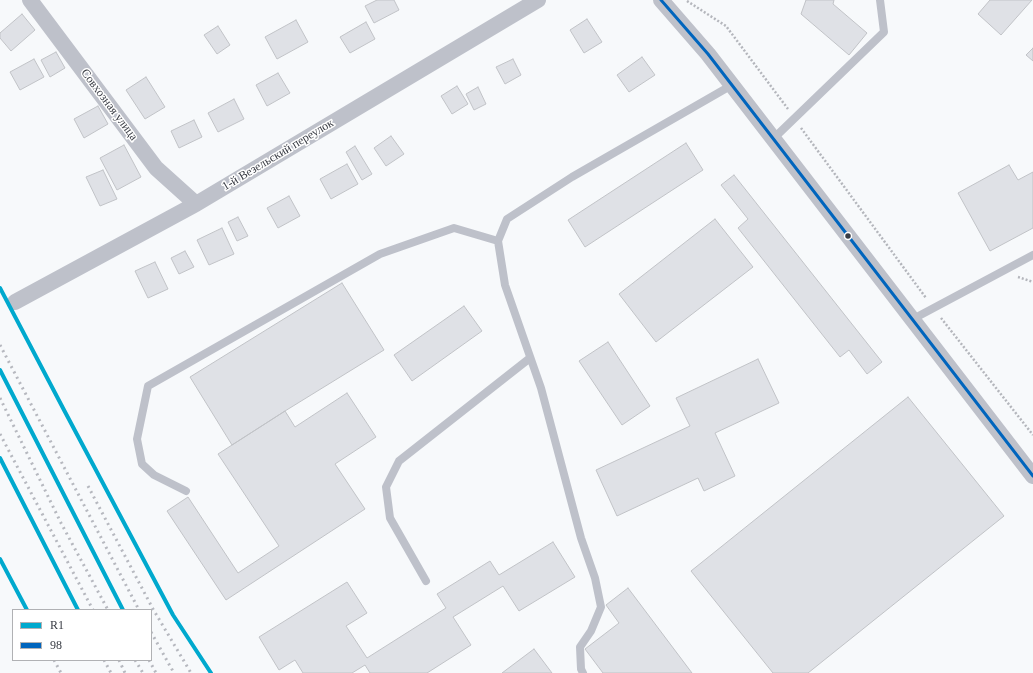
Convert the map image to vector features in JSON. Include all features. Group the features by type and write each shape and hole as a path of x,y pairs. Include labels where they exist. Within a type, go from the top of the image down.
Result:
{"street":[{"name":"Совхозная улица","path":"30,0 156,168 196,204"},
{"name":"1-й Везельский переулок","path":"15,302 196,204 538,0"},
{"path":"663,1 708,54 1033,476"}],"lane":[{"path":"773,139 884,32 881,1"},
{"path":"583,673 581,669 580,646 591,631 601,607 595,578 581,538 543,396 505,285 498,241 507,219 572,177 732,85"},
{"path":"186,491 154,475 142,464 137,439 148,386 380,254 454,228 498,241"},
{"path":"913,320 1033,255"},
{"path":"426,581 390,518 386,486 399,461 530,358"}],"path":[{"path":"687,2 726,26 934,308 1033,435"}],"building":[{"path":"377,0 394,0 399,10 374,23 365,6"},
{"path":"806,0 834,0 833,4 867,33 849,55 801,14"},
{"path":"990,0 1032,0 1001,35 978,14"},
{"path":"22,14 35,30 11,51 0,38 0,33"},
{"path":"587,19 602,42 584,53 570,30"},
{"path":"296,20 308,42 277,59 265,37"},
{"path":"366,22 375,39 350,53 340,37"},
{"path":"218,26 230,45 217,54 204,35"},
{"path":"1033,48 1033,61 1026,55"},
{"path":"56,52 65,68 50,77 41,60"},
{"path":"642,57 655,75 629,92 617,75"},
{"path":"34,59 44,77 20,90 10,72"},
{"path":"513,59 521,75 505,84 496,67"},
{"path":"278,73 290,93 267,106 256,85"},
{"path":"146,77 165,107 145,119 126,90"},
{"path":"457,86 468,104 452,114 441,96"},
{"path":"478,87 486,104 474,110 466,94"},
{"path":"234,99 244,119 218,132 208,113"},
{"path":"98,106 108,124 84,138 74,119"},
{"path":"194,120 202,137 179,148 171,131"},
{"path":"391,136 404,154 386,166 374,148"},
{"path":"686,143 703,170 585,247 568,220"},
{"path":"124,145 141,177 117,190 100,158"},
{"path":"355,146 372,174 362,180 346,152"},
{"path":"347,164 358,184 331,199 320,179"},
{"path":"1009,165 1018,180 1033,172 1033,228 990,251 958,193"},
{"path":"103,170 117,199 100,206 86,177"},
{"path":"734,175 882,362 867,374 849,350 840,357 738,228 748,219 721,185"},
{"path":"289,196 300,216 278,228 267,208"},
{"path":"238,217 248,236 237,241 228,222"},
{"path":"715,219 753,267 656,342 619,294"},
{"path":"222,228 234,254 209,265 197,240"},
{"path":"185,251 194,267 179,274 171,258"},
{"path":"155,262 168,289 148,298 135,271"},
{"path":"342,283 384,350 232,445 190,377"},
{"path":"464,306 482,331 412,381 394,355"},
{"path":"608,342 650,406 622,425 579,361"},
{"path":"758,359 779,403 715,433 735,476 704,491 698,478 617,516 596,470 690,426 676,398"},
{"path":"347,393 376,437 335,464 365,509 226,600 167,511 188,497 238,573 279,546 218,454 285,411 295,427"},
{"path":"908,397 1004,516 808,673 773,673 691,571"},
{"path":"553,542 575,577 519,611 503,586 453,617 471,645 427,673 370,673 365,665 352,673 303,673 295,660 279,670 259,637 347,582 367,613 346,626 367,658 446,608 437,594 490,561 499,575"},
{"path":"628,588 692,673 603,673 585,649 619,623 606,605"},
{"path":"534,649 552,673 502,673"}],"railway":[{"path":"0,288 173,615 211,673"},
{"path":"0,345 138,609"},
{"path":"0,370 122,609"},
{"path":"0,398 61,523 107,609"},
{"path":"0,434 92,609"},
{"path":"0,458 77,609"},
{"path":"88,486 153,609 191,673"},
{"path":"0,559 26,609"},
{"path":"152,634 174,673"},
{"path":"55,661 61,673"},
{"path":"105,661 111,673"},
{"path":"119,661 125,673"},
{"path":"136,661 143,673"},
{"path":"150,661 156,673"}],"transit line":[{"name":"98","path":"661,0 708,54 1033,476"},
{"name":"R1","path":"0,288 173,615 211,673"},
{"name":"R1","path":"0,370 122,609"},
{"name":"R1","path":"0,458 77,609"},
{"name":"R1","path":"0,559 26,609"}]}
